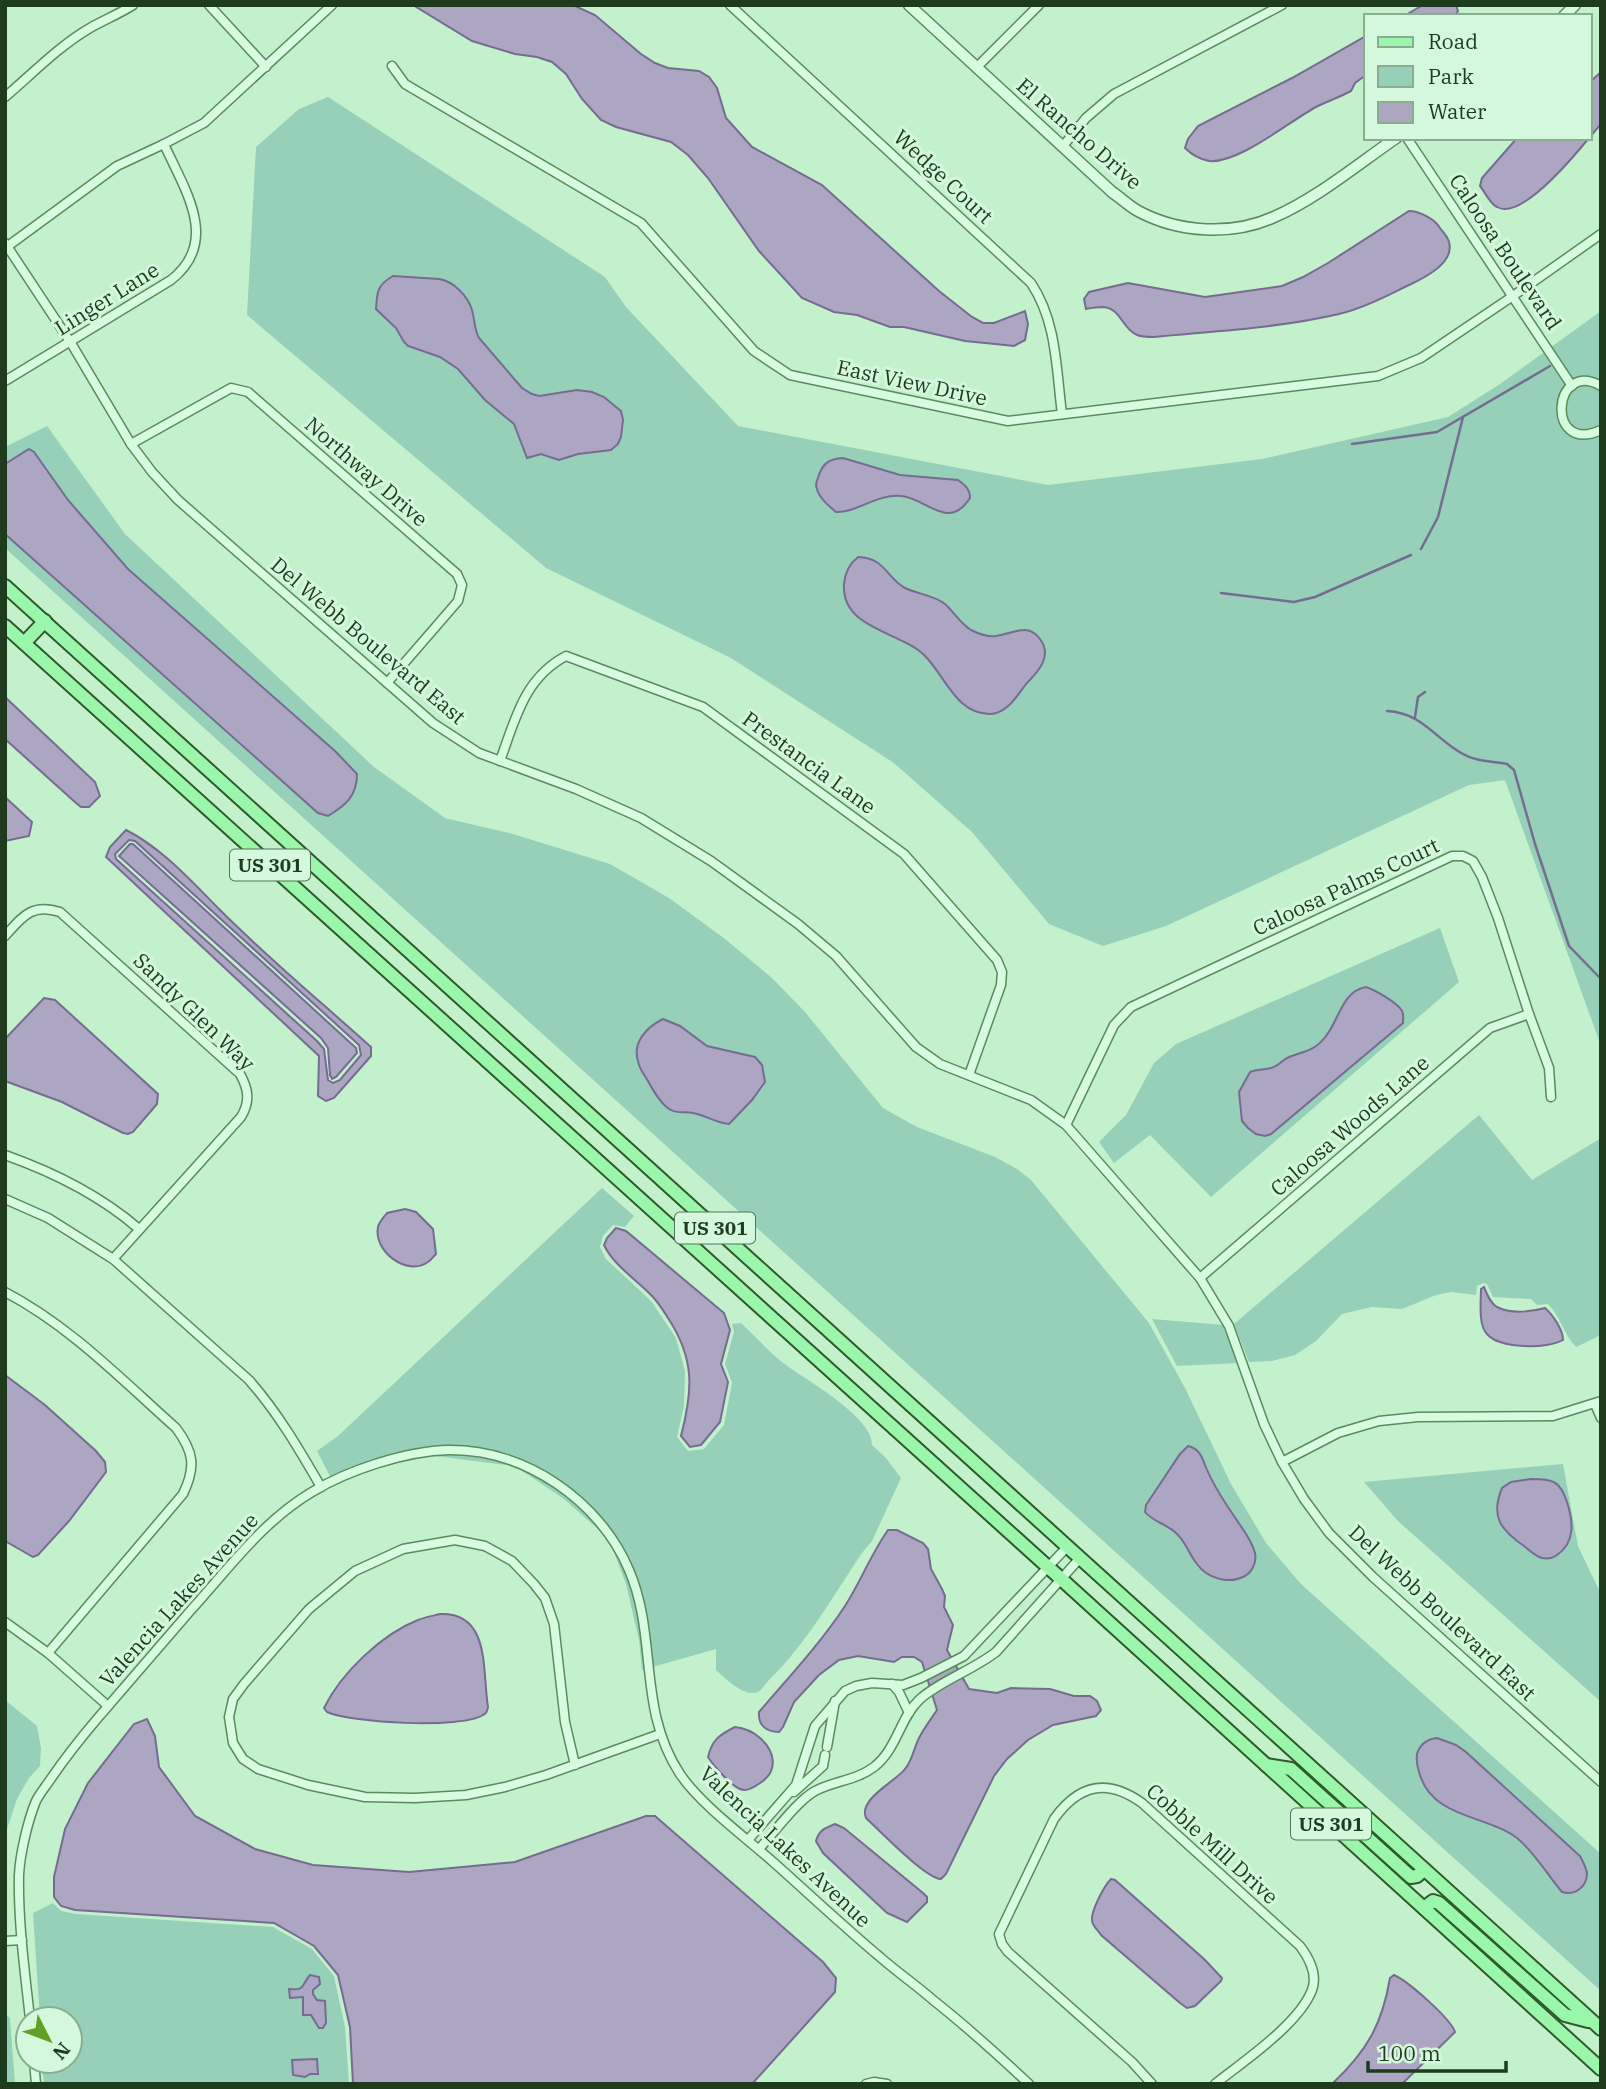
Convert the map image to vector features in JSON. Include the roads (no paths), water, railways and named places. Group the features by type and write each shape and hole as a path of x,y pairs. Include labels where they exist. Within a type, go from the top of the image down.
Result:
{"main road":[{"name":"US 301","path":"5,586 1596,2026"},
{"path":"24,643 44,621"},
{"name":"US 301","path":"5,626 1601,2069"},
{"path":"1266,1765 1291,1769 1411,1877 1424,1870"},
{"path":"1424,1908 1433,1901 1439,1903 1565,2015 1596,2026"}],"street":[{"path":"5,97 69,42 133,5"},
{"path":"209,5 266,67"},
{"path":"6,245 117,166 204,122 332,5"},
{"name":"Wedge Court","path":"730,5 1031,283 1045,306 1050,321 1062,414"},
{"name":"El Rancho Drive","path":"909,5 1112,192 1138,211 1174,225 1205,230 1252,225 1274,218 1300,204 1393,140"},
{"path":"976,68 1039,5"},
{"path":"1063,146 1086,118 1114,94 1283,5"},
{"name":"East View Drive","path":"392,65 405,84 641,223 754,352 790,375 1008,421 1378,376 1421,358 1601,234"},
{"name":"Caloosa Boulevard","path":"1407,140 1573,386"},
{"name":"Linger Lane","path":"5,381 71,343 171,280 182,270 196,242 196,218 164,144"},
{"name":"Del Webb Boulevard East","path":"6,245 71,343 131,444 152,472 178,500 433,723 479,753 576,789 641,818 711,861 798,924 836,956 916,1047 940,1064 1031,1100 1066,1125 1200,1278 1229,1326 1264,1424 1282,1462 1329,1533 1364,1568 1601,1782"},
{"path":"1601,386 1588,382 1573,386 1562,398 1561,415 1564,422 1577,433 1601,430"},
{"name":"Northway Drive","path":"131,444 232,388 248,393 457,574 462,585 458,601 387,683"},
{"name":"Prestancia Lane","path":"500,761 523,696 552,663 566,656 703,707 904,853 997,960 1002,972 1001,985 969,1075"},
{"name":"Caloosa Palms Court","path":"1066,1125 1114,1025 1131,1007 1452,856 1463,856 1473,861 1482,877 1549,1068 1550,1097"},
{"name":"Sandy Glen Way","path":"5,936 23,916 35,910 48,908 60,912 240,1074 246,1085 247,1107 241,1117 113,1259"},
{"name":"Caloosa Woods Lane","path":"1200,1278 1490,1028 1529,1014"},
{"path":"5,1155 106,1204 139,1229"},
{"path":"5,1199 48,1218 113,1259 153,1293 269,1402 321,1487"},
{"path":"5,1292 28,1304 85,1346 176,1428 187,1442 193,1462 191,1478 183,1494 48,1654"},
{"path":"1282,1462 1338,1433 1379,1421 1418,1417 1553,1416 1598,1403 1601,1418"},
{"name":"Valencia Lakes Avenue","path":"29,2005 19,1872 37,1799 68,1753 265,1527 310,1493 353,1471 426,1452 453,1450 485,1454 519,1464 549,1478 574,1496 601,1523 629,1568 637,1590 645,1631 650,1689 660,1734 680,1774 699,1796 748,1840 1029,2084"},
{"path":"575,1765 565,1722 554,1624 545,1598 512,1561 485,1546 455,1540 403,1549 355,1571 309,1609 252,1675 233,1699 229,1717 233,1743 243,1759 258,1769 308,1785 365,1797 466,1795 505,1787 575,1765 660,1734"},
{"path":"748,1840 796,1785 816,1726 845,1691 872,1683 903,1685 964,1656 1067,1547"},
{"path":"759,1849 813,1792 876,1766 890,1749 917,1701 996,1652 1080,1558"},
{"path":"5,1622 48,1654 108,1706"},
{"path":"892,1684 909,1713"},
{"path":"782,1802 823,1766 835,1702"},
{"name":"Cobble Mill Drive","path":"1152,2084 1132,2062 1009,1952 1002,1944 999,1934 1063,1805 1073,1797 1093,1789 1109,1787 1126,1791 1142,1803 1300,1945 1310,1958 1313,1988 1306,2002 1268,2042 1215,2084"},
{"path":"5,1941 22,1940"},
{"path":"866,2084 887,2084"}],"water":[{"path":"413,5 573,5 595,15 655,63 668,68 699,71 709,77 717,88 726,118 752,147 822,185 939,291 972,317 983,323 994,323 1025,311 1028,324 1025,340 1014,346 965,341 904,327 890,327 857,315 834,312 802,298 759,251 708,178 688,155 671,142 616,127 601,120 582,99 566,74 552,62 472,41"},
{"path":"1423,5 1456,5 1458,11 1456,14 1407,14"},
{"path":"1364,37 1364,76 1355,83 1351,91 1316,107 1234,156 1209,161 1185,148 1198,126"},
{"path":"1601,72 1601,124 1592,135 1592,80"},
{"path":"1515,140 1587,140 1547,184 1520,205 1507,209 1494,205 1480,186 1482,178"},
{"path":"1409,211 1426,216 1438,225 1448,240 1450,250 1447,257 1437,269 1422,278 1348,311 1270,326 1152,337 1132,332 1109,308 1086,309 1084,299 1089,292 1128,283 1205,297 1282,286 1328,263"},
{"path":"393,276 439,279 455,286 470,305 479,338 522,388 532,394 539,396 577,390 604,397 621,411 623,420 618,444 611,450 578,454 559,460 541,454 527,458 514,424 485,400 458,369 440,357 408,346 396,328 376,309 379,290"},
{"path":"29,449 34,452 68,500 128,569 335,751 357,774 353,794 345,804 328,816 318,813 5,534 5,464"},
{"path":"843,458 900,475 958,480 967,488 970,498 962,508 945,513 901,496 883,498 851,510 836,512 820,496 816,484 826,463"},
{"path":"858,557 874,561 905,588 941,601 971,630 993,636 1020,630 1035,634 1044,645 1045,652 1039,669 1002,711 979,713 969,708 953,694 926,657 903,641 862,620 852,611 846,599 844,584 848,569"},
{"path":"5,697 95,782 100,796 89,807 81,807 76,803 5,739"},
{"path":"5,797 32,822 29,836 5,841"},
{"path":"126,830 152,846 371,1047 371,1056 334,1098 326,1101 318,1096 319,1056 106,857 110,847","holes":["129,840 135,841 359,1045 361,1055 340,1080 333,1083 328,1080 324,1049 317,1041 116,859 115,854"]},
{"path":"130,844 356,1048 357,1053 336,1077 332,1079 330,1075 328,1048 321,1038 119,856"},
{"path":"1366,987 1400,1008 1403,1023 1271,1134 1256,1134 1248,1128 1242,1121 1239,1092 1250,1072 1274,1067 1289,1057 1318,1045 1346,1000 1351,994"},
{"path":"44,998 55,1000 158,1094 157,1104 133,1132 123,1133 62,1102 5,1081 5,1039"},
{"path":"663,1019 680,1026 707,1046 755,1057 762,1065 765,1082 729,1124 690,1112 674,1111 667,1108 655,1093 639,1067 637,1048 646,1031"},
{"path":"405,1209 416,1212 433,1229 436,1254 420,1266 402,1264 393,1259 386,1253 378,1236 379,1225 387,1213"},
{"path":"616,1228 626,1231 724,1313 730,1330 721,1364 728,1382 720,1422 701,1445 690,1447 681,1436 689,1389 683,1347 658,1303 608,1253 604,1245"},
{"path":"1484,1287 1492,1303 1502,1309 1521,1312 1545,1308 1557,1323 1563,1340 1546,1345 1524,1346 1493,1339 1484,1330 1481,1319 1481,1289"},
{"path":"5,1375 45,1405 105,1462 106,1472 69,1521 38,1555 33,1557 5,1541"},
{"path":"1188,1446 1201,1456 1218,1491 1255,1553 1252,1569 1238,1579 1218,1579 1206,1573 1176,1533 1145,1512 1146,1505"},
{"path":"1550,1480 1558,1485 1569,1509 1570,1538 1563,1550 1552,1558 1539,1557 1532,1553 1509,1534 1498,1515 1497,1507 1502,1488 1511,1482"},
{"path":"888,1530 897,1530 923,1543 928,1549 931,1569 945,1596 944,1607 953,1625 947,1650 969,1689 997,1693 1011,1688 1050,1689 1074,1696 1090,1696 1097,1701 1101,1710 1096,1716 1053,1725 1028,1740 1007,1759 994,1776 946,1874 941,1879 924,1871 903,1853 866,1818 865,1811 872,1798 907,1766 921,1734 937,1710 922,1662 914,1657 902,1657 894,1662 858,1656 839,1660 819,1675 794,1702 779,1732 764,1727 759,1717 759,1712 804,1660 851,1597"},
{"path":"440,1614 456,1616 468,1623 476,1633 484,1661 488,1707 485,1713 453,1722 406,1723 359,1719 327,1712 324,1708 331,1695 364,1656 404,1626"},
{"path":"147,1719 155,1736 159,1767 195,1816 255,1849 313,1865 409,1872 515,1862 646,1816 655,1816 823,1962 836,1978 835,1992 752,2084 353,2084 350,2027 338,1975 314,1946 274,1923 75,1910 61,1906 54,1897 54,1877 65,1829 88,1783 134,1724"},
{"path":"735,1727 754,1733 765,1743 772,1755 770,1773 755,1787 746,1790 730,1782 708,1757 717,1739"},
{"path":"1437,1738 1466,1752 1580,1856 1587,1873 1585,1882 1579,1889 1571,1893 1562,1892 1517,1838 1491,1824 1448,1808 1436,1800 1420,1775 1417,1757 1422,1745"},
{"path":"835,1824 844,1828 927,1897 927,1902 907,1922 887,1913 823,1853 816,1841 817,1837 823,1830"},
{"path":"1111,1879 1204,1959 1222,1978 1195,2006 1187,2008 1180,2003 1094,1926 1094,1911"},
{"path":"310,1975 319,1977 320,1984 313,1990 313,1994 317,2000 325,2001 326,2023 323,2028 319,2028 311,2015 303,2015 303,1997 290,1998 289,1989 301,1988"},
{"path":"1394,1975 1428,2001 1446,2018 1455,2032 1402,2084 1332,2084 1355,2060 1371,2036 1387,1995 1390,1978"},
{"path":"317,2059 318,2074 305,2077 293,2075 292,2060"}],"waterway":[{"path":"1352,444 1437,432 1550,366"},
{"path":"1421,549 1438,517 1463,417"},
{"path":"1221,593 1294,602 1315,597 1411,555"},
{"path":"1415,717 1418,697 1425,692"},
{"path":"1387,711 1410,716 1468,757 1507,764 1514,770 1569,946 1601,979"}]}
